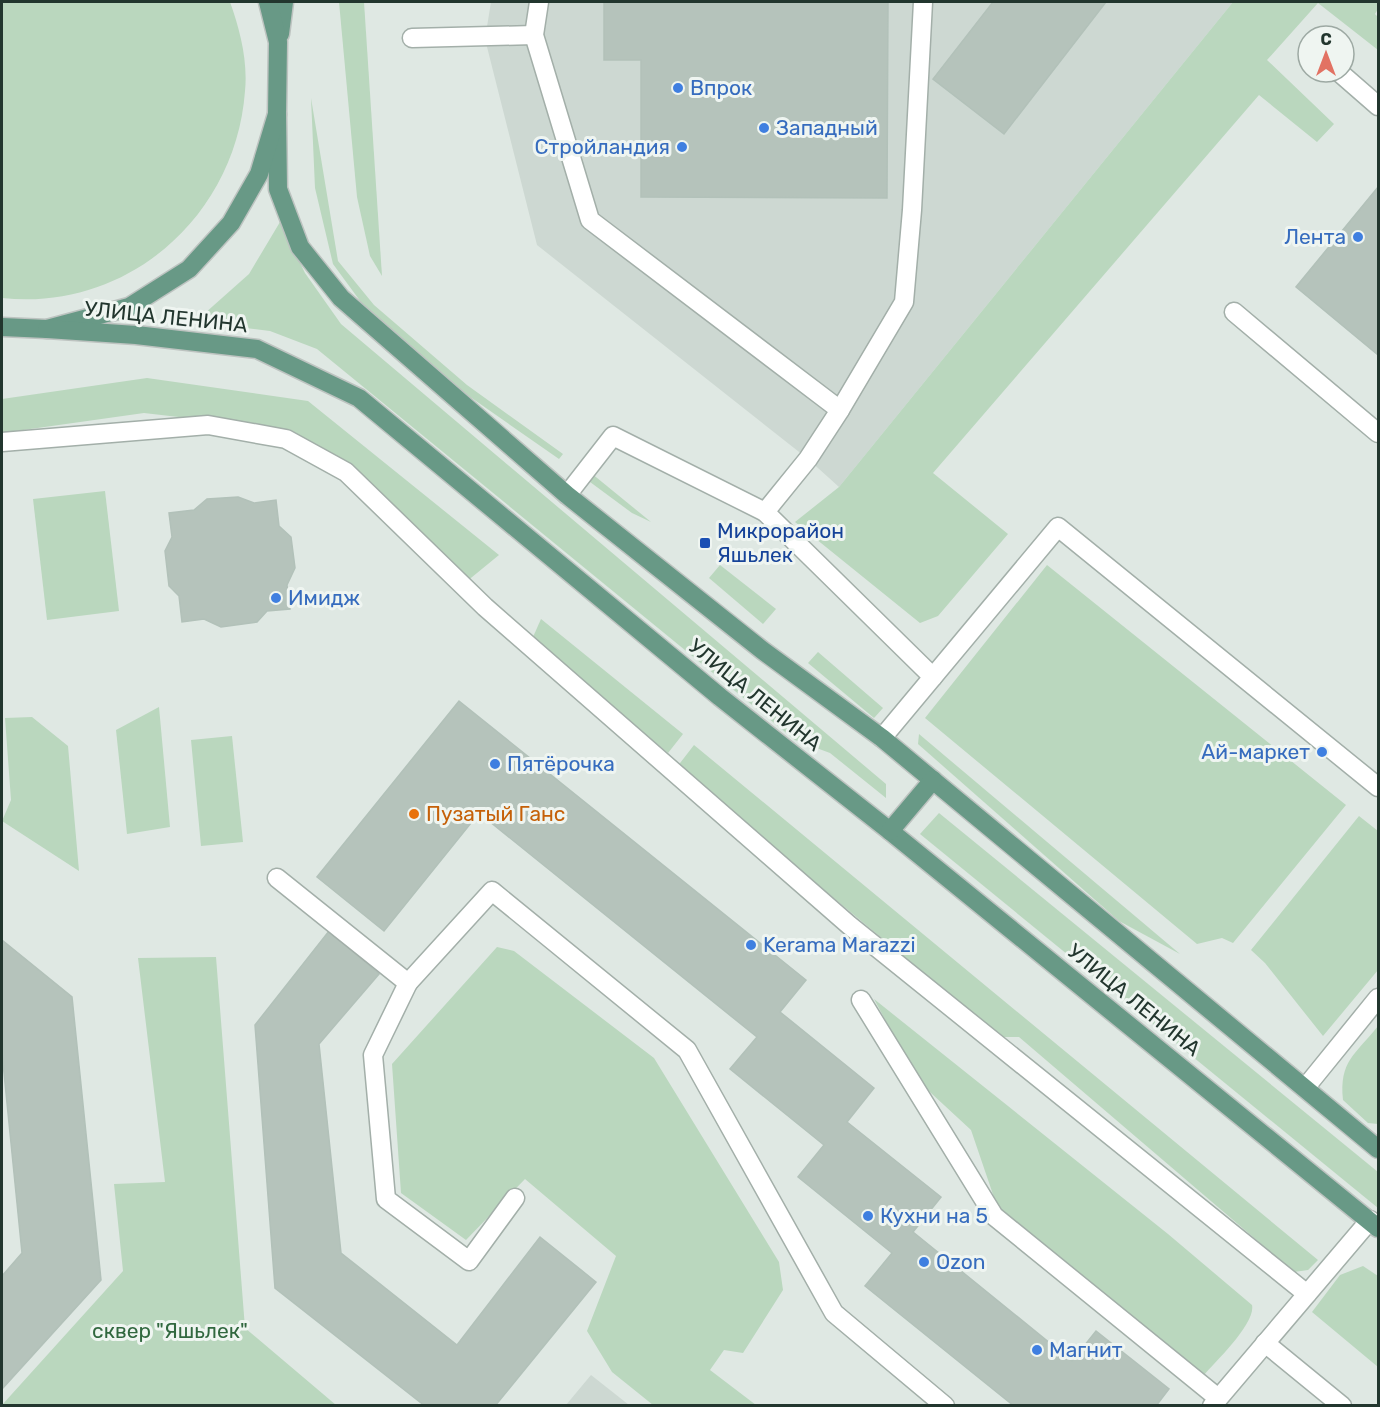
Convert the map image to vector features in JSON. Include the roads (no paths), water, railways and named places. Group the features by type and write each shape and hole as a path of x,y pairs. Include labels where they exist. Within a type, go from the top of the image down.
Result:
{"main road":[{"path":"268,2 279,42"},
{"path":"47,329 129,307 189,269 231,223 259,174 277,114 279,42 284,2"},
{"name":"УЛИЦА ЛЕНИНА","path":"277,114 278,189 300,247 341,298 567,495 762,650 882,738 1378,1149"},
{"name":"УЛИЦА ЛЕНИНА","path":"4,328 136,335 257,349 359,398 720,697 890,831 1374,1224"},
{"path":"890,831 933,780"}],"lane":[{"path":"539,2 534,35 590,220 840,410"},
{"path":"765,512 808,459 904,302 912,210 923,2"},
{"path":"412,38 534,35"},
{"path":"1353,84 1378,106"},
{"path":"1234,312 1378,432"},
{"path":"2,442 208,425 286,439 346,472 485,607 849,925 1307,1294"},
{"path":"567,495 613,436 765,512 933,677"},
{"path":"882,738 1058,527 1378,787"},
{"path":"277,878 408,983"},
{"path":"515,1198 469,1261 386,1199 373,1055 408,983 492,891 687,1050 834,1312 945,1406"},
{"path":"1305,1088 1378,998"},
{"path":"861,1000 994,1216 1215,1402 1307,1294 1374,1224"},
{"path":"1265,1343 1342,1406"}],"place":[{"name":"Впрок","path":"678,88"},
{"name":"Западный","path":"764,128"},
{"name":"Стройландия","path":"682,147"},
{"name":"Лента","path":"1358,237"},
{"name":"Микрорайон Яшьлек","path":"705,543"},
{"name":"Имидж","path":"276,598"},
{"name":"Ай-маркет","path":"1322,752"},
{"name":"Пятёрочка","path":"495,764"},
{"name":"Пузатый Ганс","path":"414,814"},
{"name":"Kerama Marazzi","path":"751,945"},
{"name":"Кухни на 5","path":"868,1216"},
{"name":"Ozon","path":"924,1262"},
{"name":"Магнит","path":"1037,1350"}],"park label":[{"name":"сквер \"Яшьлек\"","path":"170,1331"}]}
